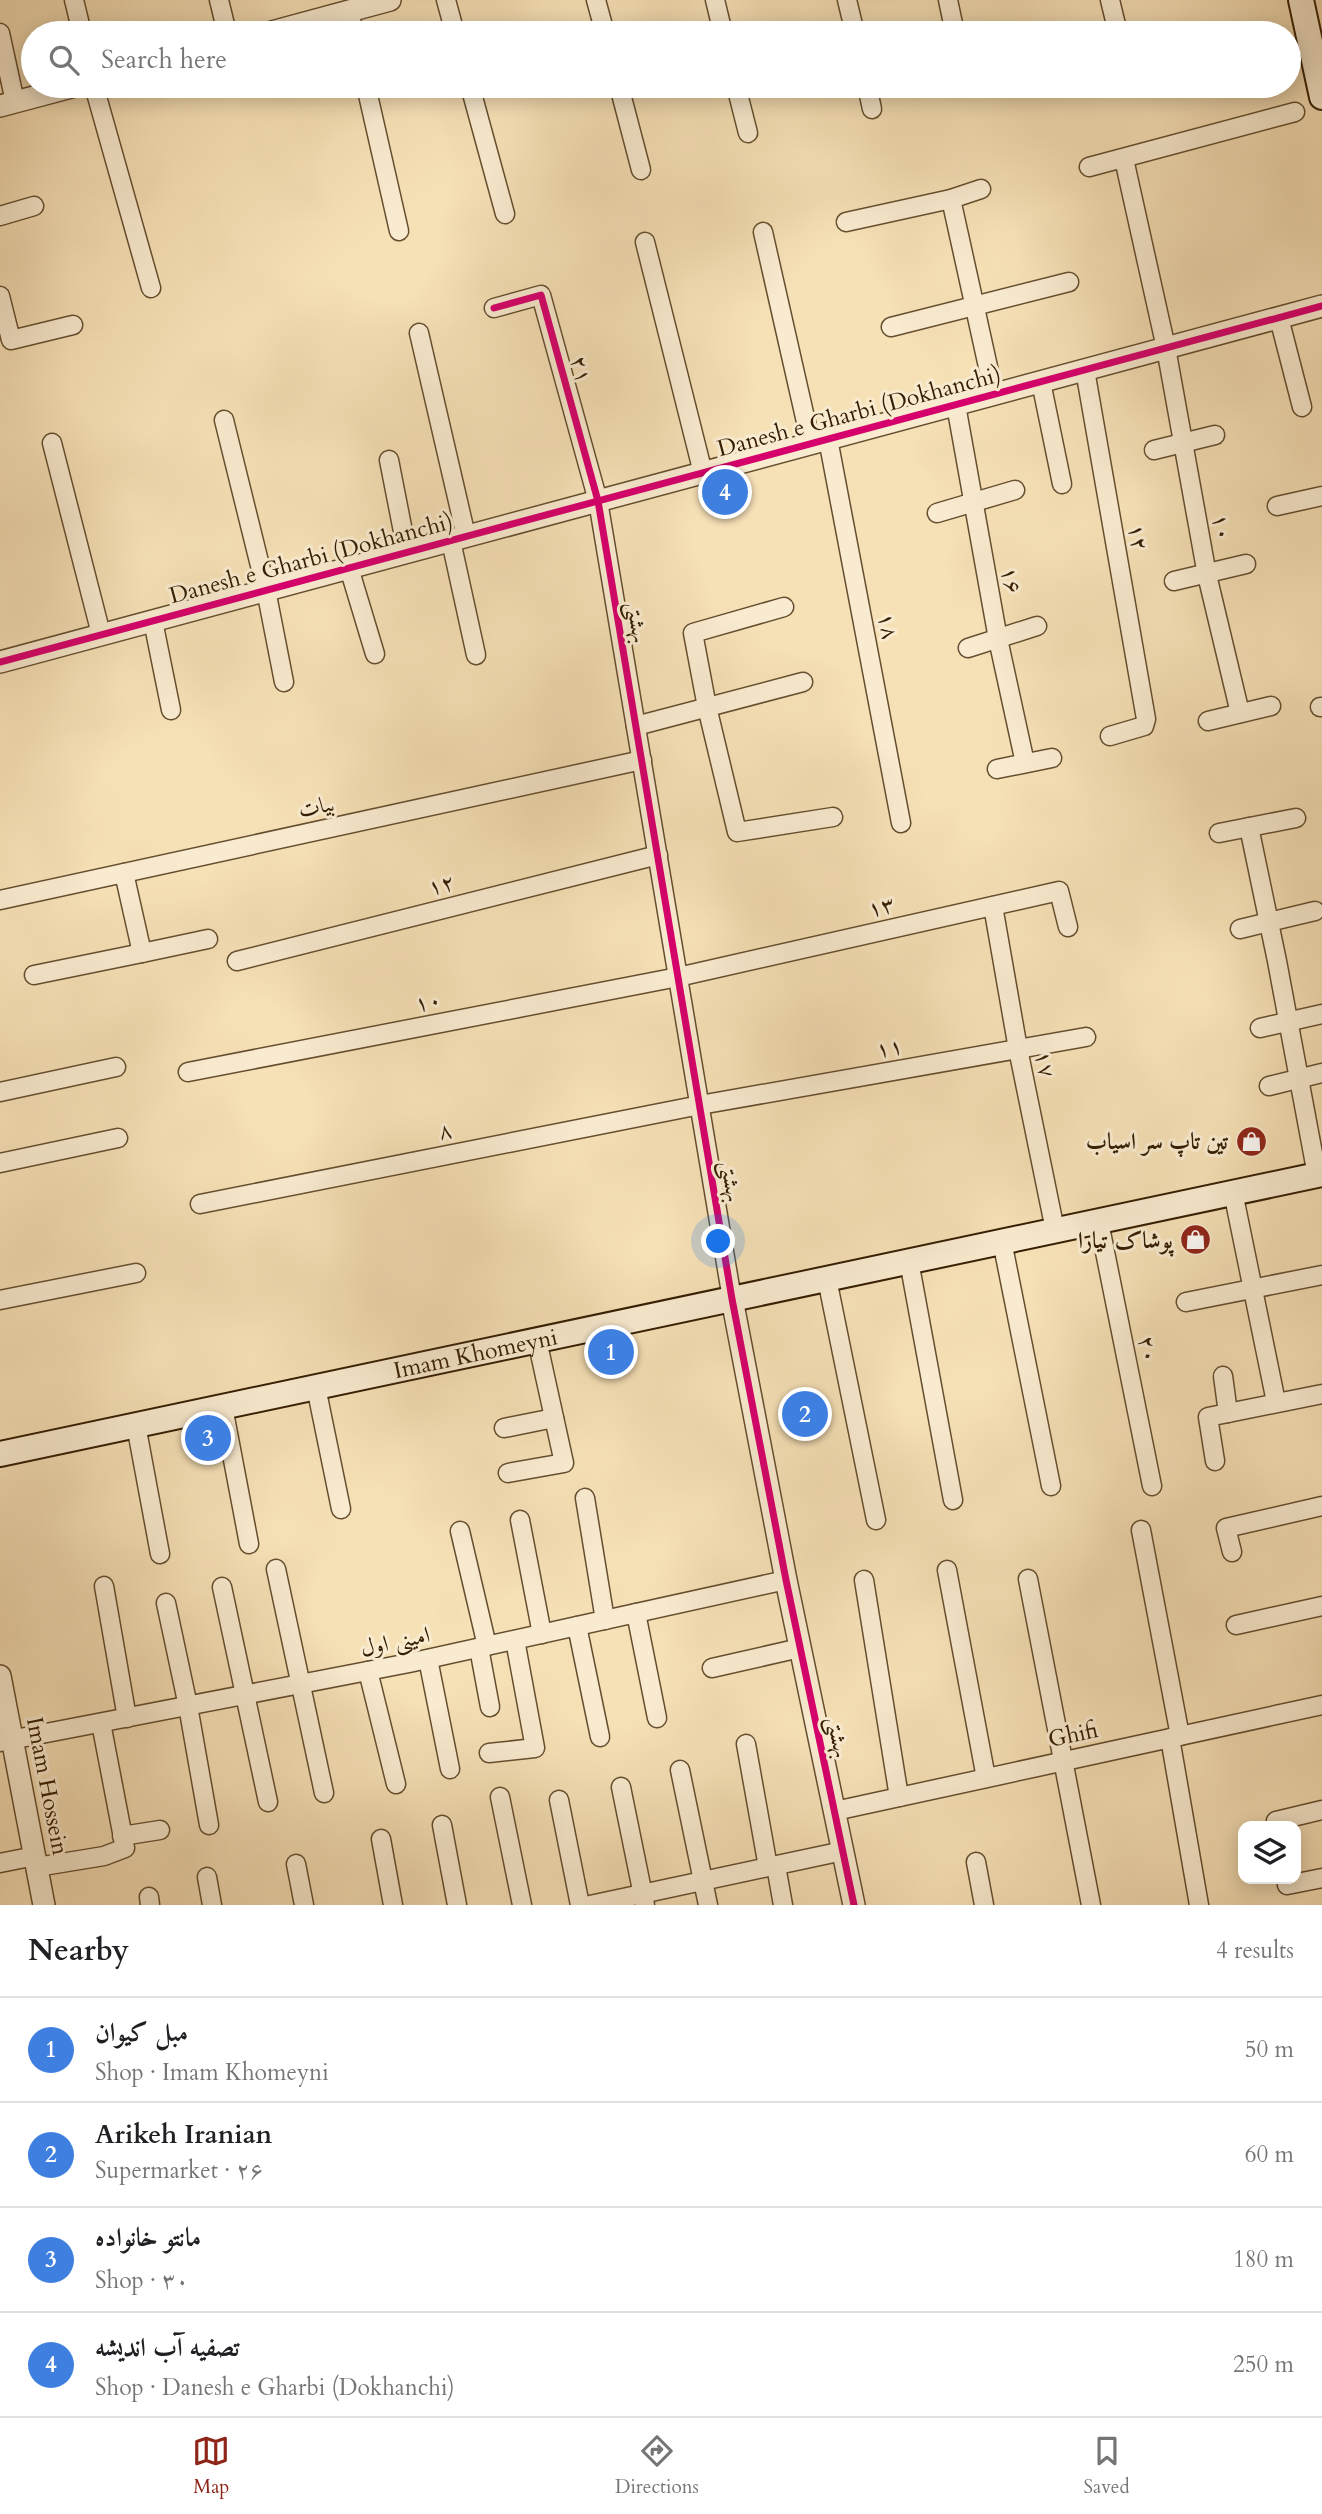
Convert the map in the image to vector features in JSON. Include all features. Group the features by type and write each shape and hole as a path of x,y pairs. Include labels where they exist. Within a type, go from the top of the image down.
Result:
{"main road":[{"path":"1301,0 1322,97"},
{"name":"Imam Khomeyni","path":"0,1454 1319,1174"}],"street":[{"path":"74,0 79,21"},
{"path":"219,0 224,21"},
{"path":"304,21 343,8 390,0"},
{"path":"446,0 452,21"},
{"path":"596,0 602,21"},
{"path":"715,0 720,21"},
{"path":"847,0 852,21"},
{"path":"948,0 952,21"},
{"path":"1110,0 1115,21"},
{"path":"0,33 8,104 30,98"},
{"path":"97,98 151,288"},
{"path":"369,98 399,231"},
{"path":"473,98 505,215"},
{"path":"622,98 641,170"},
{"path":"739,98 748,133"},
{"path":"870,98 872,109"},
{"path":"1089,167 1295,112"},
{"name":"۱۰","path":"1124,159 1166,348 1207,575 1240,713"},
{"path":"846,222 951,199 981,189"},
{"path":"951,199 994,394"},
{"path":"0,216 34,206"},
{"path":"763,232 820,441"},
{"path":"645,242 703,473"},
{"path":"891,327 1069,282"},
{"name":"۲۱","path":"494,308 541,295 598,501"},
{"path":"0,296 11,340 74,326"},
{"name":"Danesh e Gharbi (Dokhanchi)","path":"0,662 1322,306"},
{"path":"1279,318 1302,407"},
{"path":"419,333 458,538 476,655"},
{"name":"۱۲","path":"1085,370 1146,719 1144,726 1110,736"},
{"path":"1041,382 1062,484"},
{"name":"۱۶","path":"956,405 998,639 1025,763"},
{"path":"224,420 267,590 284,682"},
{"path":"1154,450 1215,435"},
{"name":"۱۸","path":"820,441 901,823"},
{"path":"52,443 101,634"},
{"path":"389,460 407,552"},
{"path":"937,513 1015,490"},
{"path":"1277,506 1322,496"},
{"name":"بهشتی","path":"598,501 732,1299 786,1580 854,1905"},
{"path":"1174,581 1246,564"},
{"path":"349,568 375,654"},
{"path":"784,607 693,633 706,707 737,832 833,817"},
{"path":"153,621 171,710"},
{"path":"968,648 1037,626"},
{"path":"636,726 803,682"},
{"path":"1208,721 1271,706"},
{"path":"997,769 1052,758"},
{"name":"بیات","path":"0,900 642,761"},
{"path":"1219,833 1296,818"},
{"path":"1249,827 1319,1174"},
{"name":"۱۲","path":"237,961 658,855"},
{"path":"124,873 142,953"},
{"name":"۱۳","path":"678,977 1059,891 1068,927"},
{"name":"۱۷","path":"993,906 1018,1049 1055,1230"},
{"path":"1240,929 1315,911"},
{"path":"34,975 208,939"},
{"name":"۱۰","path":"188,1072 678,977"},
{"path":"1260,1028 1322,1014"},
{"name":"۱۱","path":"700,1105 1086,1038"},
{"path":"0,1092 116,1067"},
{"path":"1269,1086 1322,1073"},
{"name":"۸","path":"200,1204 700,1105"},
{"path":"0,1163 118,1138"},
{"path":"1233,1192 1276,1402"},
{"name":"۲۰","path":"1098,1222 1152,1486"},
{"path":"1002,1241 1051,1486"},
{"path":"909,1261 953,1500"},
{"path":"0,1300 136,1273"},
{"path":"1186,1302 1322,1275"},
{"path":"827,1279 876,1520"},
{"path":"508,1473 564,1463 537,1340"},
{"path":"1223,1376 1228,1413"},
{"path":"316,1387 341,1509"},
{"path":"1215,1461 1208,1417 1322,1394"},
{"path":"223,1407 250,1544"},
{"path":"504,1428 554,1418"},
{"path":"136,1425 160,1554"},
{"path":"585,1498 605,1620"},
{"path":"1232,1552 1226,1528 1322,1506"},
{"path":"520,1520 542,1634"},
{"path":"1141,1530 1199,1905"},
{"path":"460,1531 483,1647 490,1707"},
{"path":"276,1569 324,1793"},
{"path":"947,1570 986,1778"},
{"path":"1028,1579 1091,1905"},
{"name":"امینی اول","path":"6,1741 428,1659 786,1580"},
{"path":"864,1580 900,1797"},
{"path":"104,1586 127,1718"},
{"path":"222,1587 268,1802"},
{"path":"166,1603 209,1825"},
{"path":"1236,1625 1322,1606"},
{"path":"636,1613 657,1718"},
{"path":"577,1626 600,1737"},
{"path":"489,1753 535,1748 515,1640"},
{"path":"712,1668 800,1648"},
{"path":"428,1659 450,1769"},
{"path":"368,1671 396,1784"},
{"name":"Imam Hossein","path":"0,1676 6,1741 44,1905"},
{"name":"Ghifi","path":"835,1811 1322,1705"},
{"path":"0,1863 104,1856 125,1848 100,1723"},
{"path":"746,1744 772,1867 783,1905"},
{"path":"680,1770 708,1905"},
{"path":"621,1787 644,1899"},
{"path":"500,1797 522,1905"},
{"path":"559,1800 580,1905"},
{"path":"1276,1821 1322,1810"},
{"path":"442,1825 457,1905"},
{"path":"122,1836 160,1830"},
{"path":"381,1839 393,1905"},
{"path":"590,1905 644,1899 702,1881 843,1852"},
{"path":"976,1862 984,1905"},
{"path":"296,1864 304,1905"},
{"path":"207,1877 212,1905"},
{"path":"1287,1885 1322,1878"}],"cycle path":[{"path":"494,308 541,295 598,501 732,1299 786,1580 854,1905"},
{"path":"0,662 1322,306"}],"place":[{"name":"تصفیه آب اندیشه","path":"725,492"},
{"name":"تین تاپ سر اسیاب","path":"1251,1141"},
{"name":"پوشاک تیارا","path":"1196,1240"},
{"name":"مبل کیوان","path":"611,1352"},
{"name":"Arikeh Iranian","path":"805,1414"},
{"name":"مانتو خانواده","path":"208,1438"}]}
